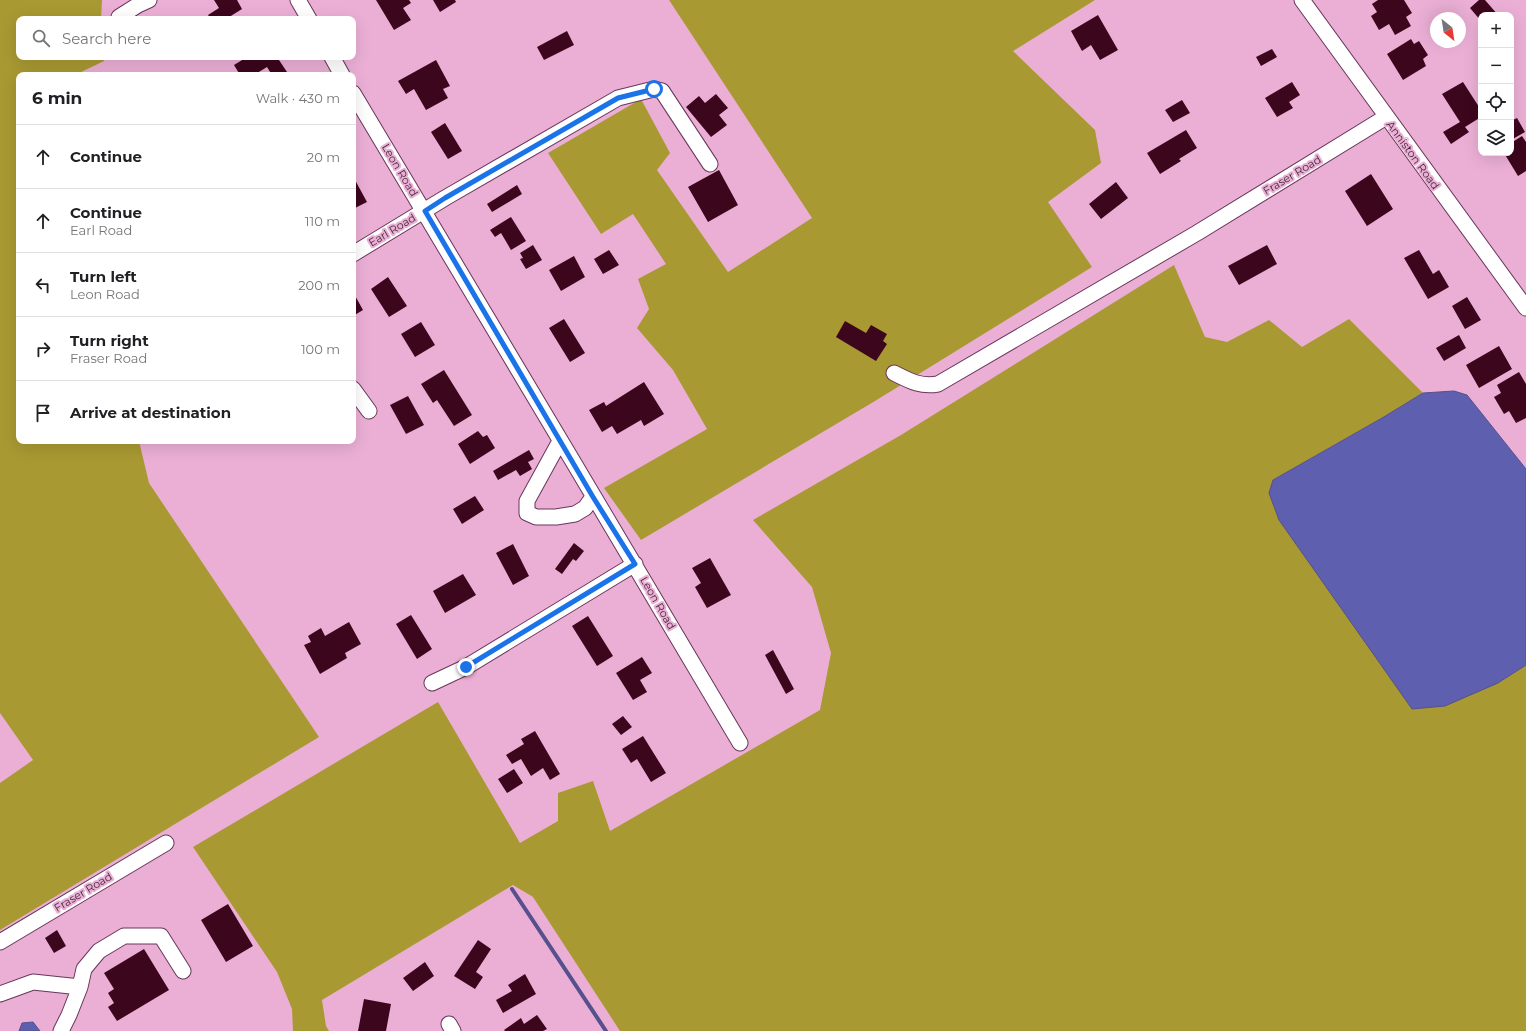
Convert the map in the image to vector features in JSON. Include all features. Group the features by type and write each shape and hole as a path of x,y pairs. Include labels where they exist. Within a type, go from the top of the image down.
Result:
{"street":[{"path":"121,16 148,0"},
{"path":"298,0 307,16"},
{"name":"Anniston Road","path":"1302,0 1526,308"},
{"path":"334,60 340,72"},
{"name":"Earl Road","path":"356,252 445,198 618,98 654,89 662,90 710,164"},
{"name":"Leon Road","path":"356,98 425,211 740,743"},
{"name":"Fraser Road","path":"894,373 927,386 938,384 1197,233 1386,117"},
{"path":"356,393 370,411"},
{"path":"560,441 527,501 527,513 536,517 556,517 575,514 585,508 593,497"},
{"path":"432,683 466,667 635,564"},
{"name":"Fraser Road","path":"0,942 166,843"},
{"path":"60,1031 69,1015 80,987 84,969 99,951 124,936 160,936 183,971"},
{"path":"0,994 33,982 80,987"}],"shaded area":[{"path":"0,0 102,0 101,16 16,16 16,60 104,61 81,72 16,72 16,444 140,444 149,483 319,737 0,930 0,783 33,760 0,713"},
{"path":"669,0 1095,0 1013,51 1095,130 1101,163 1048,202 1092,267 875,401 641,540 604,488 707,429 673,370 637,328 649,309 638,279 666,264 633,214 601,234 548,153 641,99 670,153 657,170 728,272 812,218"},
{"path":"1174,265 1205,337 1227,342 1269,320 1302,347 1349,319 1423,393 1273,480 1498,683 1526,665 1526,1031 620,1031 533,897 513,885 322,1000 326,1026 329,1031 293,1031 292,1009 277,972 193,847 438,702 520,843 558,821 558,793 593,781 610,831 820,710 831,653 812,587 753,520 901,435"},
{"path":"1454,391 1467,395 1526,469 1526,665 1498,683 1445,706 1412,709 1279,520 1269,493 1273,480 1423,393"},
{"path":"33,1022 40,1031 19,1031 22,1023"}],"building":[{"path":"214,0 237,0 242,9 231,16 208,15 219,8"},
{"path":"376,0 409,0 411,3 403,8 411,20 394,30"},
{"path":"433,0 455,0 456,2 440,12"},
{"path":"1378,0 1404,0 1412,13 1406,17 1411,26 1395,35 1389,24 1379,30 1371,16 1377,12 1372,4"},
{"path":"1479,0 1485,0 1495,12 1478,12 1478,17 1470,8"},
{"path":"1098,15 1118,50 1100,60 1091,45 1082,51 1071,31"},
{"path":"567,31 574,45 544,60 537,47"},
{"path":"1411,39 1414,44 1419,41 1428,55 1423,59 1426,66 1403,80 1387,54"},
{"path":"1272,49 1277,57 1261,66 1256,57"},
{"path":"242,60 279,60 287,72 270,72 267,67 259,72 238,72 234,65"},
{"path":"436,60 450,86 443,89 448,98 426,110 414,89 406,94 398,81"},
{"path":"1292,82 1300,95 1289,102 1293,108 1277,117 1265,98"},
{"path":"1463,82 1478,105 1478,119 1465,127 1469,132 1451,144 1443,132 1460,122 1442,94"},
{"path":"716,94 728,108 719,115 727,125 711,137 686,107 699,96 705,103"},
{"path":"1182,100 1190,113 1173,122 1165,110"},
{"path":"1517,118 1525,132 1514,138 1514,120"},
{"path":"445,123 462,151 448,159 431,132"},
{"path":"1186,130 1197,148 1179,159 1181,161 1160,174 1147,153"},
{"path":"1522,136 1526,142 1526,171 1518,176 1506,156 1514,156 1514,141"},
{"path":"719,170 738,205 708,222 688,187"},
{"path":"1371,174 1393,209 1367,226 1345,191"},
{"path":"356,182 367,202 356,208"},
{"path":"1116,182 1128,198 1101,219 1089,204"},
{"path":"517,185 522,194 492,212 487,204"},
{"path":"511,217 526,241 511,250 501,233 495,237 490,230"},
{"path":"533,245 542,260 526,269 520,259 523,258 520,253"},
{"path":"1267,245 1277,264 1239,285 1228,266"},
{"path":"609,250 619,265 603,274 594,259"},
{"path":"1419,250 1433,274 1439,270 1449,287 1428,299 1404,258"},
{"path":"574,256 585,277 561,291 549,270"},
{"path":"388,277 407,306 389,317 371,289"},
{"path":"356,297 363,310 356,314"},
{"path":"1467,297 1481,320 1465,329 1452,306"},
{"path":"564,319 585,353 570,362 549,328"},
{"path":"845,321 866,333 871,325 887,334 883,341 887,344 876,361 836,337"},
{"path":"421,322 435,345 415,357 401,334"},
{"path":"1459,335 1466,348 1444,361 1436,348"},
{"path":"1499,346 1512,369 1479,388 1466,365"},
{"path":"444,370 472,415 454,426 437,400 433,403 421,384"},
{"path":"1519,372 1526,384 1526,418 1516,423 1509,411 1504,414 1494,397 1501,393 1497,385"},
{"path":"644,382 664,414 644,426 641,420 617,434 612,426 602,432 589,410 604,402 606,406"},
{"path":"408,396 424,425 406,434 390,405"},
{"path":"478,431 483,437 487,435 495,448 470,464 458,444"},
{"path":"529,450 534,459 528,462 532,469 520,476 516,470 498,480 493,471"},
{"path":"475,496 484,510 462,524 453,509"},
{"path":"574,543 584,551 576,561 573,559 562,574 555,569"},
{"path":"513,544 529,576 513,585 496,553"},
{"path":"710,558 731,595 707,608 695,587 701,583 692,568"},
{"path":"463,574 476,595 445,613 433,591"},
{"path":"411,615 432,649 417,659 396,624"},
{"path":"588,616 613,656 597,666 572,626"},
{"path":"349,622 361,644 345,653 347,658 320,674 304,645 311,642 308,636 321,628 325,636"},
{"path":"773,650 794,689 786,694 765,655"},
{"path":"642,657 652,673 640,680 647,692 633,700 616,673"},
{"path":"623,716 632,727 621,735 612,724"},
{"path":"535,731 560,774 550,780 543,768 531,776 521,759 512,764 506,755 524,744 521,739"},
{"path":"643,736 666,773 651,782 637,759 631,763 622,749"},
{"path":"514,769 523,783 507,793 498,779"},
{"path":"228,904 253,946 226,962 201,920"},
{"path":"57,930 66,946 54,953 45,938"},
{"path":"478,940 491,949 476,972 483,977 475,989 454,976"},
{"path":"144,949 169,990 117,1021 108,1007 114,1003 108,993 114,989 104,973"},
{"path":"425,962 434,976 413,991 403,978"},
{"path":"525,974 536,994 503,1013 496,1000 512,991 508,985"},
{"path":"364,999 391,1004 386,1031 358,1031"},
{"path":"537,1015 547,1029 543,1031 504,1030 521,1018 524,1024"}],"waterway":[{"path":"512,889 606,1031"}],"route":[{"path":"466,667 635,564 593,497 425,211 618,98 654,89"}]}
